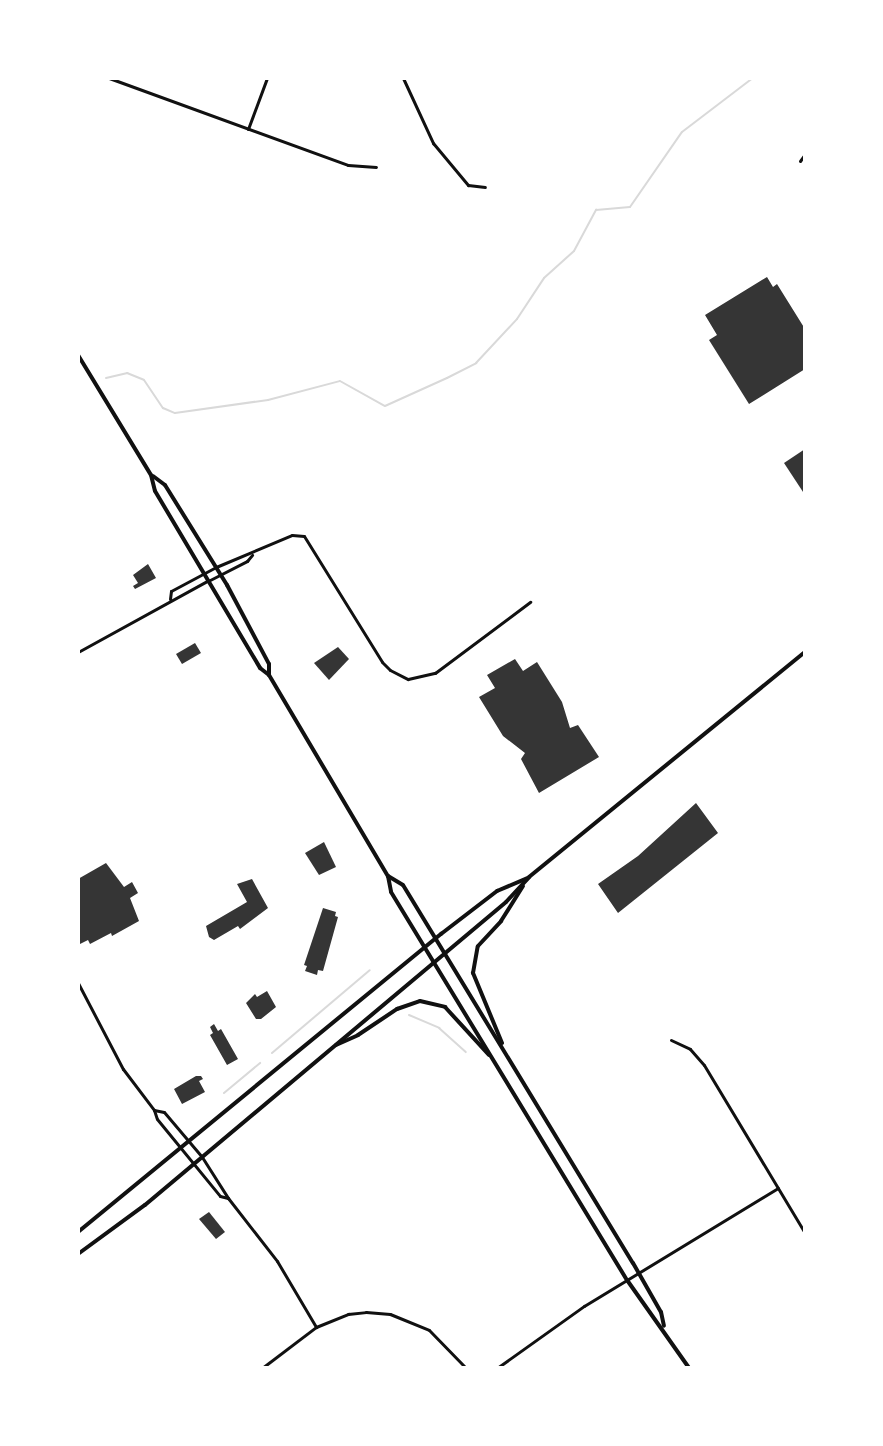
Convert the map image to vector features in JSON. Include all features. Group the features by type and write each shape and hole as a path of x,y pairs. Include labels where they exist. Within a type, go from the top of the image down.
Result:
{"main road":[{"path":"78,355 151,475 155,491 260,668 269,675 388,876 391,892 627,1280 689,1368"},
{"path":"151,475 165,485 216,567 269,664 269,675"},
{"path":"78,1254 194,1164 442,952 506,902 529,877 805,652"},
{"path":"388,876 403,885 508,1057 639,1273 661,1312 664,1329"},
{"path":"78,1232 497,891 529,877"},
{"path":"508,1057 473,973 478,946 501,921 529,877"},
{"path":"330,1047 358,1035 397,1009 420,1001 445,1007 497,1064"}],"street":[{"path":"109,78 348,165 376,167"},
{"path":"248,129 267,78"},
{"path":"403,78 433,143 468,185 485,187"},
{"path":"800,161 805,154"},
{"path":"170,599 171,591 205,572 252,555 292,535 304,536 382,662 408,679 423,678 442,668 530,602"},
{"path":"78,652 170,599 177,599 247,561 252,555"},
{"path":"78,983 123,1069 154,1110 157,1119 220,1196 228,1198"},
{"path":"671,1040 690,1049 704,1065 805,1233"},
{"path":"154,1110 164,1112 202,1157 228,1198 277,1261 316,1327"},
{"path":"497,1368 627,1280 778,1188"},
{"path":"262,1368 316,1327 348,1314 390,1314 429,1330 466,1368"}],"building":[{"path":"767,277 773,287 777,284 805,329 805,369 749,404 709,340 717,335 705,315"},
{"path":"805,449 805,495 784,463"},
{"path":"148,564 156,578 135,589 133,586 138,583 133,575"},
{"path":"195,643 201,653 182,664 176,654"},
{"path":"338,647 349,659 329,680 314,663"},
{"path":"515,659 523,671 537,662 562,702 570,728 578,725 599,757 539,793 521,759 525,753 503,736 479,697 495,688 487,675"},
{"path":"696,803 718,833 618,913 598,884 638,856"},
{"path":"324,842 336,867 319,875 305,853"},
{"path":"106,863 124,887 132,882 138,893 130,898 139,921 112,936 111,933 90,944 88,940 78,945 78,879"},
{"path":"252,879 268,908 240,929 238,926 214,940 209,937 206,926 247,902 237,884"},
{"path":"323,908 336,912 335,916 338,917 323,971 318,970 317,975 305,971 307,966 304,965"},
{"path":"267,991 276,1007 261,1019 256,1019 246,1003 255,994 257,997"},
{"path":"214,1024 218,1031 221,1029 238,1059 227,1065 210,1035 213,1033 210,1027"},
{"path":"196,1076 203,1079 199,1081 205,1092 182,1104 174,1089"},
{"path":"209,1212 225,1232 216,1239 199,1219"}],"waterway":[{"path":"106,378 127,373 144,380 163,408 175,413 268,400 340,381 385,406 447,378 476,363 517,319 544,278 574,251 596,210 630,207 682,132 753,78"},
{"path":"272,1053 370,970"},
{"path":"409,1015 439,1028 466,1052"},
{"path":"224,1093 260,1063"}]}
